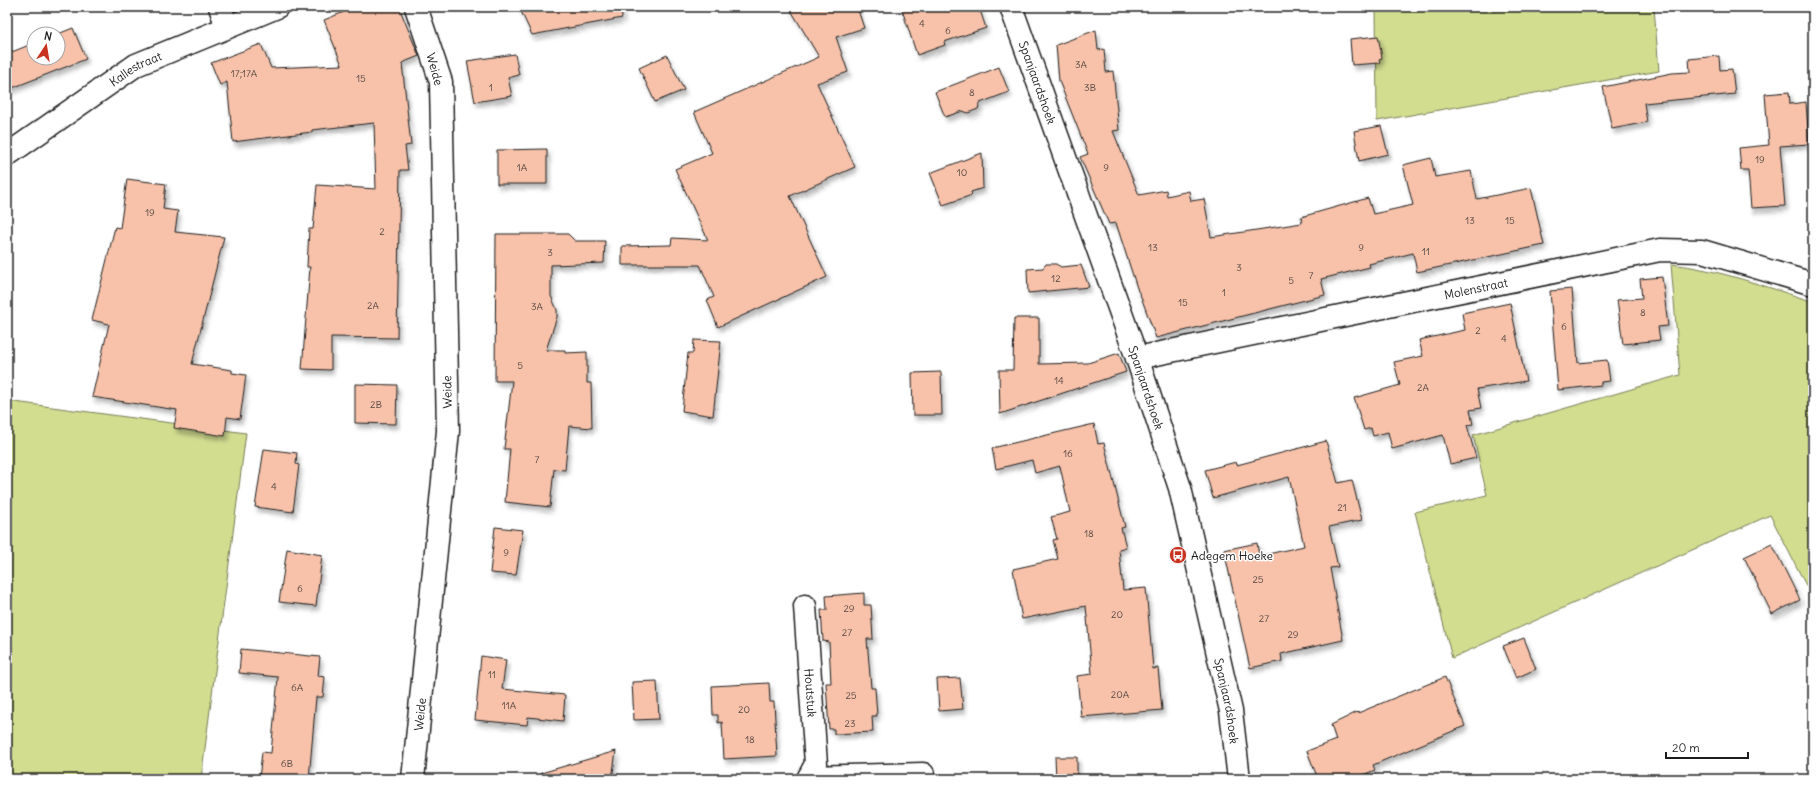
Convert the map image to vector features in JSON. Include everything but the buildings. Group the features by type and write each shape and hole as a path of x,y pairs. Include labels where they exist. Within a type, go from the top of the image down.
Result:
{"street":[{"path":"220,7 227,27"},
{"name":"Kallestraat","path":"7,155 136,65 277,7"},
{"name":"Weide","path":"413,779 448,431 441,82 416,7"},
{"name":"Spanjaardshoek","path":"1011,7 1137,358 1180,488 1231,711 1239,779"},
{"name":"Molenstraat","path":"1137,358 1660,250 1702,252 1813,284"},
{"name":"Houtstuk","path":"805,606 816,764 809,778 923,774"}],"green space":[{"path":"1376,7 1654,7 1659,71 1377,121"},
{"path":"1671,264 1724,274 1811,301 1813,308 1813,599 1770,515 1452,658 1415,512 1487,495 1473,435 1680,375"},
{"path":"7,401 246,433 201,779 7,779"}],"place":[{"name":"Adegem Hoeke","path":"1178,555"}]}
